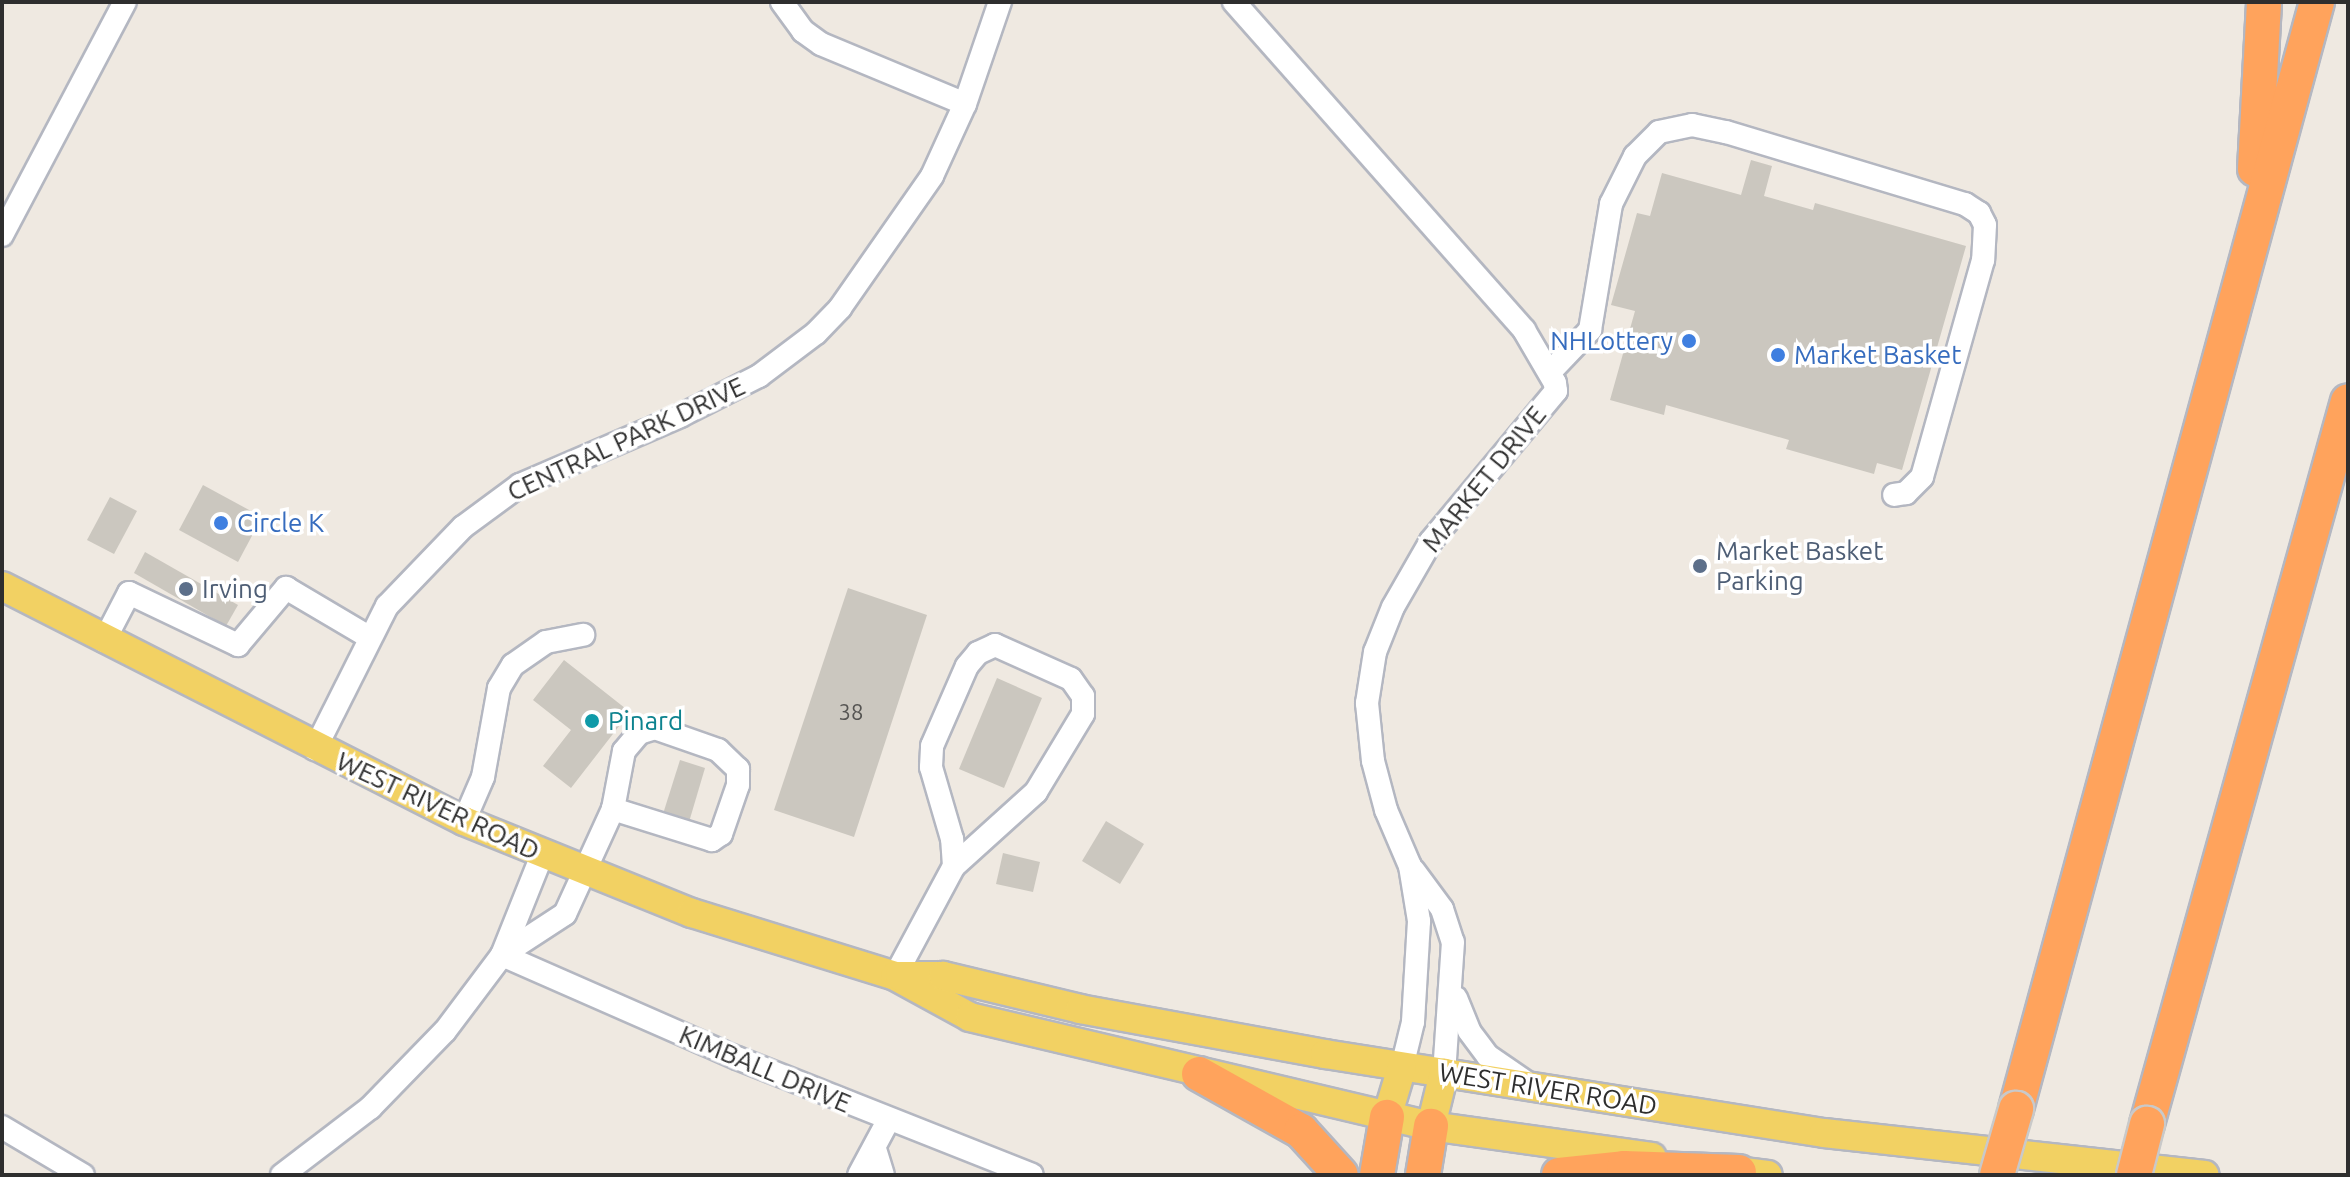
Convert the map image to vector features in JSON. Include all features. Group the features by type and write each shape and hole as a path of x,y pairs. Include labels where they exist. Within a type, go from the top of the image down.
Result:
{"highway":[{"path":"2238,301 2260,134 2264,2"},
{"path":"1997,1175 2238,301 2317,2"},
{"path":"2134,1175 2348,401"},
{"path":"1199,1074 1241,1103 1301,1131 1341,1175"},
{"path":"1377,1175 1387,1117"},
{"path":"1423,1175 1431,1126"},
{"path":"1559,1175 1624,1168 1753,1173"}],"main road":[{"name":"WEST RIVER ROAD","path":"2,586 315,749 464,821 587,874 895,976 970,1017 1199,1074 1431,1126 1753,1173"},
{"name":"WEST RIVER ROAD","path":"895,976 943,976 1080,1009 1402,1067 1839,1135 2205,1175"},
{"path":"1387,1117 1402,1067"},
{"path":"1431,1126 1444,1073"}],"street":[{"path":"2,235 125,2"},
{"path":"782,2 821,44 965,104"},
{"name":"CENTRAL PARK DRIVE","path":"315,749 369,637 409,579 493,503 549,471 722,396 816,333 903,223 965,104 1000,2"},
{"name":"MARKET DRIVE","path":"1234,2 1524,330 1551,371 1556,391 1431,541 1393,607 1375,652 1367,703 1373,761 1386,810 1410,866 1449,923 1454,987 1444,1073"},
{"path":"1551,371 1590,330 1611,204 1635,156 1659,132 1692,125 1726,132 1965,204 1979,213 1985,225 1983,260 1922,477 1906,493 1894,495"},
{"path":"104,641 129,593 238,645 286,588 369,637"},
{"path":"464,821 483,777 499,688 513,665 546,642 583,635"},
{"path":"895,976 954,866 1036,792 1083,714 1083,696 1071,679 995,645 978,653 967,666 932,746 931,767 952,839 954,866"},
{"path":"502,955 558,921 587,874 613,809 624,751 639,733 655,728 718,750 738,769 738,785 721,834 712,840 613,809"},
{"path":"282,1175 408,1073 502,955 542,855"},
{"name":"MARKET DRIVE","path":"1402,1067 1419,970 1419,921 1410,866"},
{"name":"KIMBALL DRIVE","path":"502,955 888,1121 1018,1173"},
{"name":"MARKET DRIVE","path":"1454,987 1463,1018 1488,1056 1542,1088"},
{"path":"859,1175 888,1121"},
{"path":"2,1127 83,1175"},
{"path":"875,1149 883,1175"}],"building":[{"name":"Market Basket","path":"1751,160 1772,166 1764,196 1813,210 1815,203 1966,246 1902,470 1877,463 1874,474 1786,449 1789,440 1666,405 1664,415 1610,400 1635,311 1611,305 1637,213 1650,216 1662,173 1741,195"},
{"name":"Circle K","path":"203,485 262,517 238,562 179,530"},
{"path":"110,497 137,511 114,554 87,540"},
{"name":"Irving","path":"145,552 238,605 226,626 134,573"},
{"path":"848,588 927,615 854,837 774,810"},
{"name":"Pinard","path":"564,660 630,712 571,788 543,766 571,730 533,700"},
{"path":"997,678 1042,698 1004,788 959,769"},
{"path":"680,760 705,768 689,822 663,814"},
{"path":"1106,821 1144,844 1120,884 1082,861"},
{"path":"1003,853 1040,862 1033,892 996,884"}],"place":[{"name":"NHLottery","path":"1689,341"},
{"name":"Market Basket","path":"1778,355"},
{"name":"Circle K","path":"221,523"},
{"name":"Market Basket Parking","path":"1700,566"},
{"name":"Irving","path":"186,589"},
{"name":"Pinard","path":"592,721"}]}
